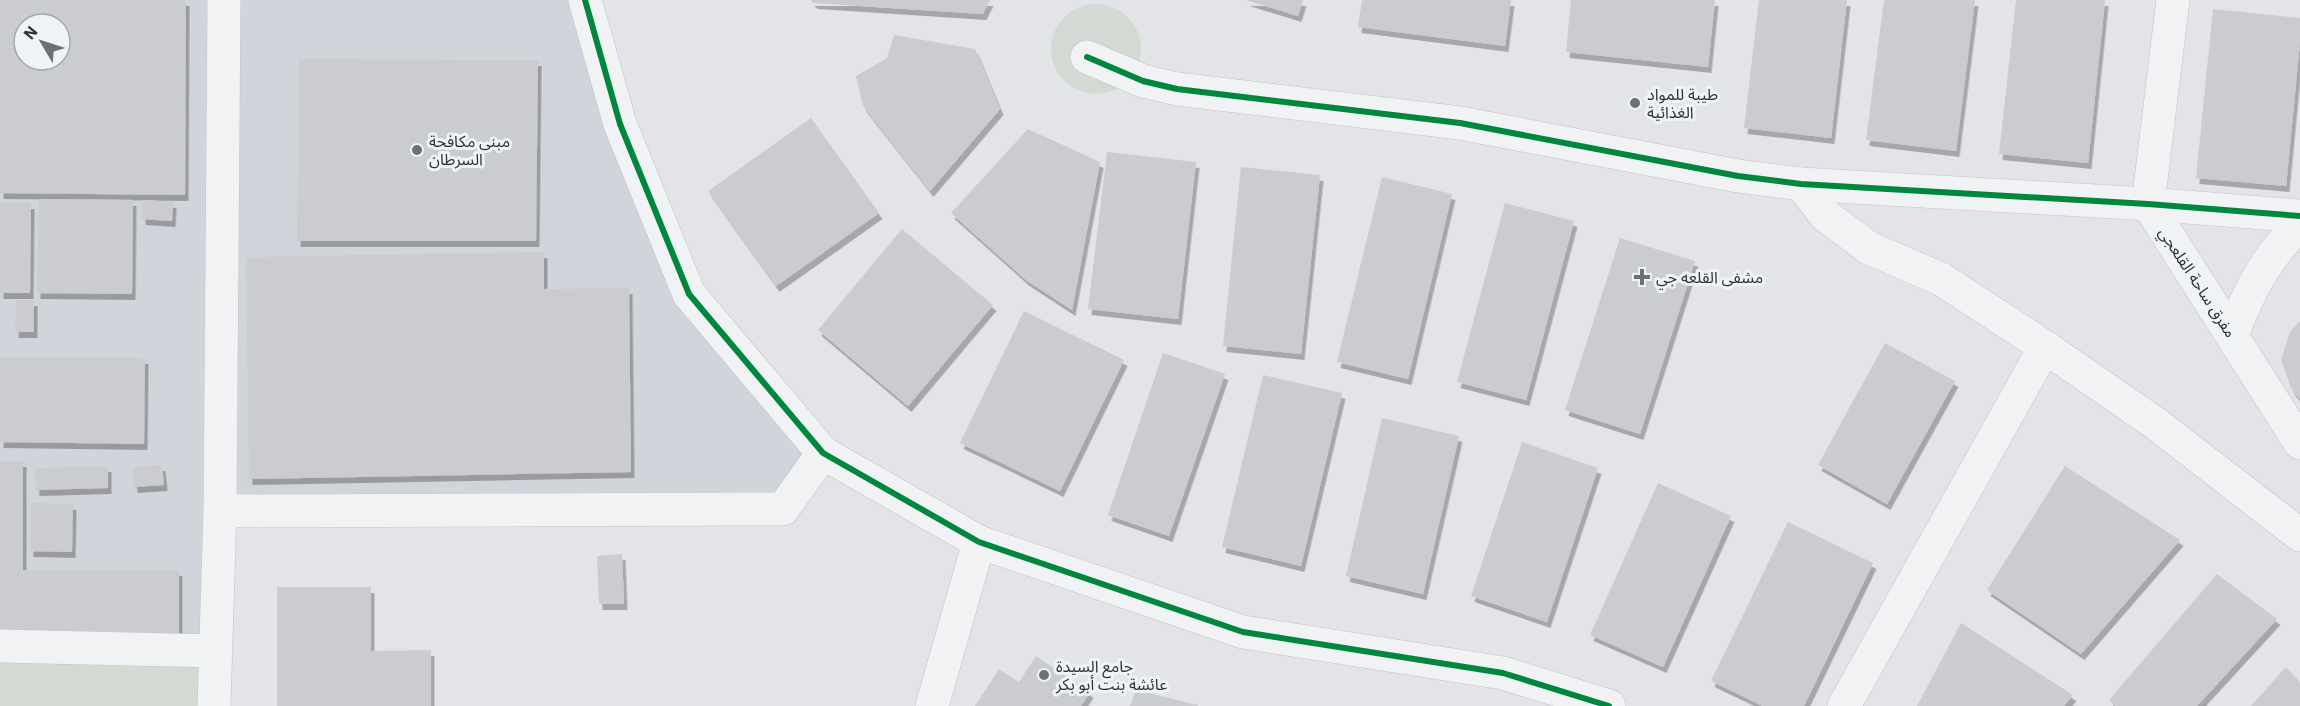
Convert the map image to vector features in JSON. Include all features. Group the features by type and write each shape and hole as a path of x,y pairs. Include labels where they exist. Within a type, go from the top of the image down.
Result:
{"street":[{"path":"214,706 220,511 224,0"},
{"path":"585,0 620,124 689,294 823,453 979,542 1243,632 1503,673 1609,706"},
{"path":"2148,204 2173,0"},
{"path":"1088,57 1143,81 1177,89 1460,123 1738,176 1801,184 2148,204 2300,216"},
{"path":"1801,184 1825,215 1869,248 1941,279 2045,347 2155,423 2300,535"},
{"name":"مفرق ساحة القلعجي","path":"2148,204 2300,442"},
{"path":"2232,335 2264,265 2284,239 2300,225"},
{"path":"1844,706 2045,347"},
{"path":"220,511 783,509 823,453"},
{"path":"932,706 979,542"},
{"path":"0,646 216,651"}],"shaded area":[{"path":"0,0 585,0 689,294 823,453 783,509 220,511 216,651 0,646"},
{"path":"1087,4 1105,4 1121,11 1134,24 1141,40 1141,58 1134,74 1121,87 1105,94 1087,94 1071,87 1058,74 1051,58 1051,40 1058,24 1071,11"},
{"path":"0,646 216,651 214,706 0,706"}],"building":[{"path":"0,0 186,0 185,195 0,193"},
{"path":"811,0 990,0 983,14 814,3"},
{"path":"1246,0 1303,0 1298,16"},
{"path":"1362,0 1511,0 1505,46 1358,27"},
{"path":"1571,0 1715,0 1708,67 1566,52"},
{"path":"1759,0 1847,0 1831,138 1744,128"},
{"path":"1884,0 1975,0 1956,151 1866,140"},
{"path":"2016,0 2105,0 2088,163 1999,154"},
{"path":"2213,9 2300,18 2300,42 2286,186 2196,178"},
{"path":"894,35 975,49 1000,109 930,191 863,106 856,76 887,58"},
{"name":"مبنى مكافحة السرطان","path":"299,59 538,60 536,241 297,241"},
{"path":"811,118 879,213 776,286 708,191"},
{"path":"1028,129 1100,162 1072,310 1026,280 951,213"},
{"path":"1107,152 1196,162 1178,319 1088,309"},
{"path":"1241,167 1320,175 1301,354 1223,346"},
{"path":"1382,177 1452,194 1408,379 1337,362"},
{"path":"39,199 133,200 132,294 37,293"},
{"path":"143,200 173,202 172,221 142,219"},
{"path":"0,203 31,203 30,293 0,293"},
{"path":"1505,203 1574,221 1526,400 1457,382"},
{"path":"902,229 993,305 908,406 818,330"},
{"path":"1620,238 1695,261 1640,434 1565,410"},
{"path":"544,252 544,289 629,288 631,472 249,479 246,257"},
{"path":"16,300 34,300 34,332 15,332"},
{"path":"1024,311 1124,360 1060,491 960,443"},
{"path":"2300,321 2300,399 2292,390 2281,360 2290,332"},
{"path":"1885,343 1955,381 1887,504 1818,465"},
{"path":"1163,353 1225,374 1169,536 1108,515"},
{"path":"0,357 145,358 144,444 0,442"},
{"path":"1263,375 1342,393 1301,566 1222,547"},
{"path":"1382,418 1459,436 1423,594 1346,576"},
{"path":"1522,442 1598,468 1547,622 1471,596"},
{"path":"0,461 23,461 23,570 179,570 179,635 0,635"},
{"path":"162,465 164,485 134,487 133,467"},
{"path":"108,466 108,488 36,490 35,468"},
{"path":"2065,466 2180,540 2081,654 1987,590"},
{"path":"1658,483 1731,516 1663,667 1590,635"},
{"path":"31,503 73,504 72,552 30,551"},
{"path":"1788,522 1873,563 1804,706 1763,706 1711,681"},
{"path":"622,554 624,604 599,604 597,556"},
{"path":"2217,574 2277,619 2197,706 2116,706 2109,700"},
{"path":"277,587 371,587 371,651 431,650 431,706 277,706"},
{"path":"1961,623 2073,695 2064,706 1917,706"},
{"name":"جامع السيدة عائشة بنت أبو بكر","path":"1036,656 1090,692 1081,706 975,706 999,669 1019,682"},
{"path":"2286,667 2300,682 2300,706 2251,706"},
{"path":"1136,690 1198,705 1198,706 1130,706"}],"cycle path":[{"path":"585,0 620,124 689,294 823,453 979,542 1243,632 1503,673 1609,706"},
{"path":"1087,57 1143,81 1177,89 1460,123 1738,176 1801,184 2148,204 2300,216"}],"place":[{"name":"طيبة للمواد الغذائية","path":"1635,103"},
{"name":"مبنى مكافحة السرطان","path":"417,150"},
{"name":"مشفى القلعه جي","path":"1642,277"},
{"name":"جامع السيدة عائشة بنت أبو بكر","path":"1044,675"}]}
